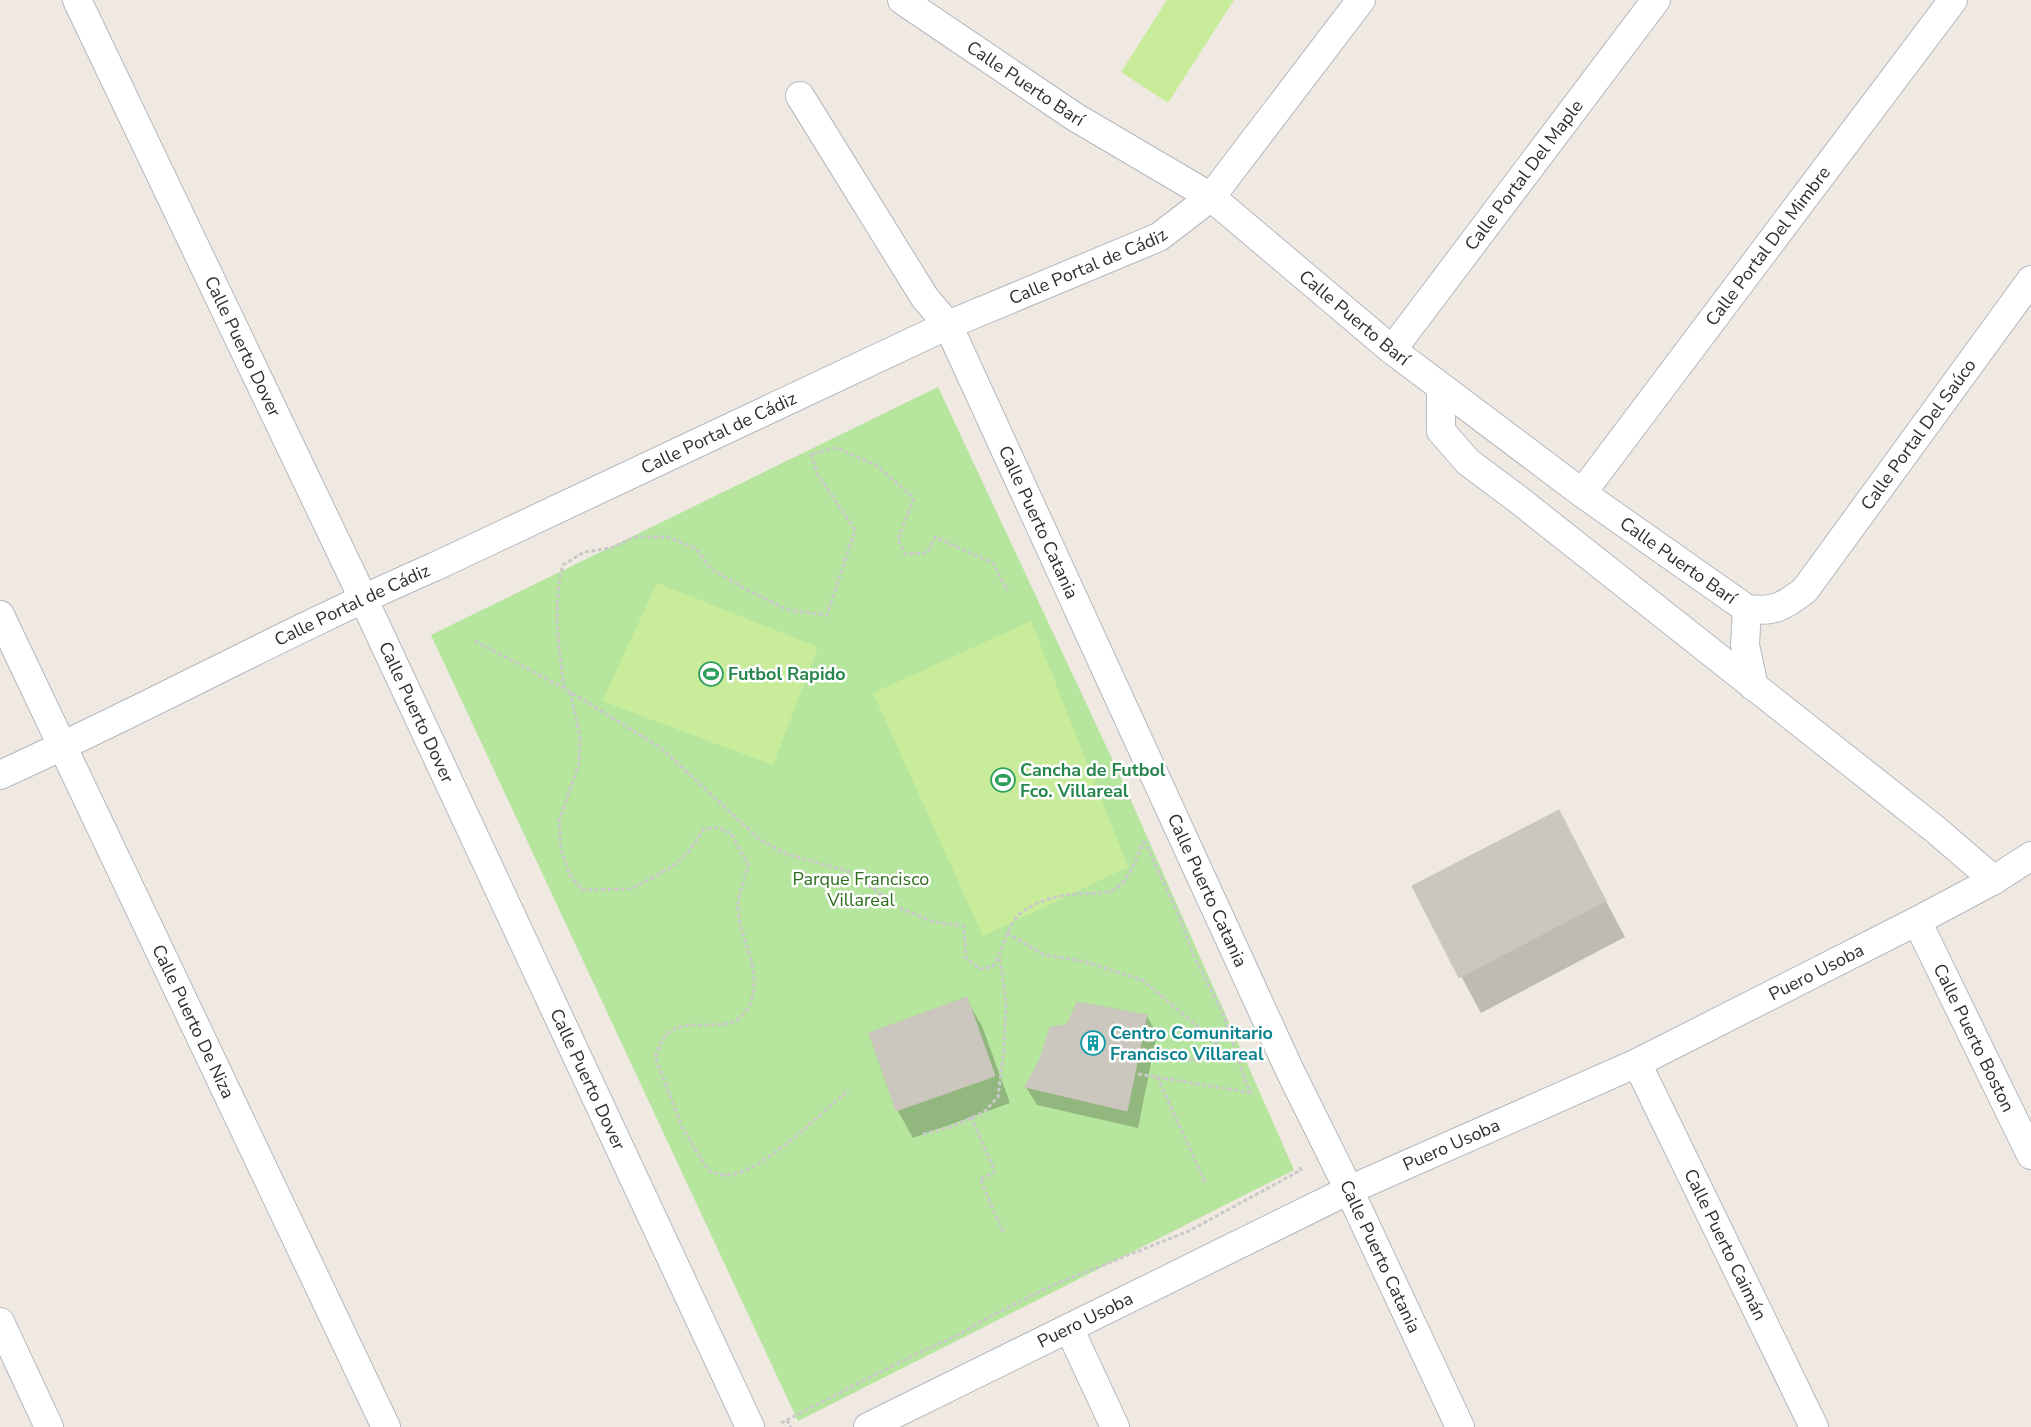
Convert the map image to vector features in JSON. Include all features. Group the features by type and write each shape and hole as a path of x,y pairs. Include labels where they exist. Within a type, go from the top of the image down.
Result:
{"street":[{"name":"Calle Puerto Dover","path":"77,0 363,598 750,1427"},
{"name":"Calle Puerto Barí","path":"902,0 1075,117 1211,197 1392,350 1440,387 1582,493 1747,610 1770,612 1787,604 1805,590"},
{"name":"Calle Portal de Cádiz","path":"0,775 62,747 363,598 434,567 948,325 1159,237 1211,197 1361,0"},
{"name":"Calle Portal Del Maple","path":"1392,350 1656,0"},
{"name":"Calle Portal Del Mimbre","path":"1582,493 1952,0"},
{"name":"Calle Puerto Catania","path":"800,96 925,298 948,325 1291,1073 1349,1190 1460,1427"},
{"name":"Calle Portal Del Saúco","path":"1805,590 2031,280"},
{"path":"1440,387 1441,432 1468,462 1552,526 1936,830 1994,880"},
{"path":"1747,610 1745,645 1754,687"},
{"name":"Calle Puerto De Niza","path":"0,615 386,1427"},
{"name":"Puero Usoba","path":"868,1427 1349,1190 1637,1063 1917,921 1994,880 2031,856"},
{"name":"Calle Puerto Boston","path":"1917,921 2031,1156"},
{"name":"Calle Puerto Caimán","path":"1637,1063 1814,1427"},
{"path":"0,1322 49,1427"},
{"path":"1069,1328 1116,1427"}],"path":[{"path":"564,688 559,642 558,593 563,565 584,552 611,548 634,536 668,537 695,548 711,569 755,594 788,610 827,615 855,530 818,475 811,454 836,448 876,465 914,498 898,539 905,554 927,553 935,537 993,563 1008,592"},
{"path":"475,641 564,688 660,748 758,838 786,854 851,872 900,908 933,922 964,926 966,958 980,968 992,967 999,958 1006,932 1021,914 1042,901 1062,895 1116,888 1126,878 1144,841 1180,918 1193,954 1223,1014 1244,1080 1252,1093 1138,1074"},
{"path":"570,692 580,736 579,764 559,821 561,848 569,874 582,890 630,889 672,867 690,850 703,830 715,827 731,833 748,864 738,903 740,924 754,971 752,998 742,1015 724,1026 682,1026 665,1037 655,1057 682,1126 708,1170 726,1176 748,1170 763,1161 849,1090"},
{"path":"1006,932 1044,955 1082,961 1142,980 1196,1024 1210,1040 1217,1042"},
{"path":"923,1134 951,1127 984,1112 998,1097 1004,1049 1006,1003 999,958"},
{"path":"1143,1049 1192,1061 1217,1042 1230,1036"},
{"path":"1157,1077 1206,1184"},
{"path":"971,1117 995,1172 980,1179 1004,1234"},
{"path":"774,1427 1053,1286 1189,1231 1301,1170"},
{"path":"787,1420 791,1427"}],"green space":[{"path":"1167,0 1234,0 1168,103 1121,72"},
{"name":"Parque Francisco Villareal","path":"938,387 1122,780 1294,1170 798,1421 431,635"},
{"name":"Futbol Rapido","path":"657,583 818,647 773,765 602,701"},
{"name":"Cancha de Futbol Fco. Villareal","path":"1031,621 1128,867 983,936 873,693"}],"building":[{"path":"1559,810 1606,901 1459,978 1412,886"},
{"path":"967,997 995,1076 896,1111 869,1033"},
{"name":"Centro Comunitario Francisco Villareal","path":"1077,1002 1147,1015 1127,1111 1025,1087 1040,1059 1050,1027 1067,1025"}],"place":[{"name":"Futbol Rapido","path":"711,674"},
{"name":"Cancha de Futbol Fco. Villareal","path":"1003,780"},
{"name":"Centro Comunitario Francisco Villareal","path":"1093,1043"}]}
